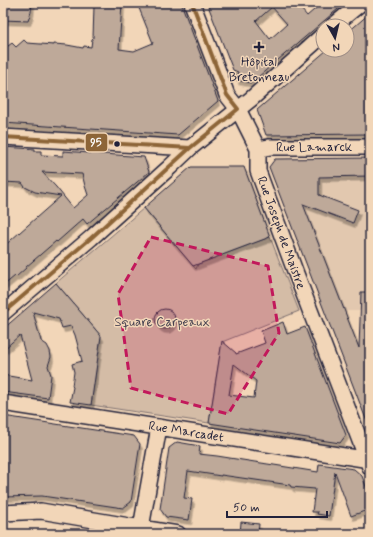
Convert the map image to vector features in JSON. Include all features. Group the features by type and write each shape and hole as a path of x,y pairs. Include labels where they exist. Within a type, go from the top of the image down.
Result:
{"street":[{"name":"Rue Joseph de Maistre","path":"192,3 227,95 238,109 258,149 258,170 295,271 369,462"},
{"path":"342,18 360,3"},
{"path":"3,313 91,238 190,148 251,99 315,42"},
{"path":"3,137 190,148"},
{"name":"Rue Lamarck","path":"258,149 270,147 370,147"},
{"name":"Rue Marcadet","path":"3,403 369,462"},
{"path":"141,528 159,427"},
{"path":"3,513 41,511 178,534"}],"highlighted area":[{"path":"151,237 268,266 279,333 228,414 131,388 118,294"}],"shaded area":[{"path":"319,158 370,158 370,311 345,311 327,317 288,214 319,202"}],"green space":[{"name":"Square Carpeaux","path":"144,208 196,269 198,264 270,237 299,311 222,342 209,423 91,405 101,336 56,283"}],"building":[{"path":"3,3 32,3 28,21 3,20"},
{"path":"95,3 122,3 119,49 134,51 153,43 137,3 181,3 218,101 178,135 3,123 3,45 8,46 12,43 16,47 24,40 27,43 67,45 83,48 84,46 91,47"},
{"name":"Hôpital Bretonneau","path":"207,3 296,3 307,16 322,3 345,3 327,18 315,18 315,29 258,77 252,76 251,83 236,80 238,72 233,70","holes":["272,7 287,24 270,39 256,21"]},
{"path":"370,13 370,134 266,135 257,110 318,58 355,58 355,26"},
{"path":"3,147 35,149 35,151 41,151 41,155 63,156 63,151 144,157 149,172 87,224 83,219 16,277 15,276 3,286 3,247 61,196 35,192 25,187 22,183 3,182","holes":["42,172 82,174 88,195 73,208"]},
{"path":"370,158 370,176 319,177 319,195 358,210 353,223 303,204 359,348 361,292 370,292 369,427 269,167 275,159"},
{"path":"191,167 244,167 270,237 193,266 144,208"},
{"path":"56,283 101,336 91,405 70,402 74,372 72,364 82,361 71,326 62,328 59,319 33,312 41,341 47,345 50,351 51,357 48,366 51,375 48,398 3,392 3,375 32,380 20,335 3,350 3,329"},
{"path":"165,309 172,312 175,319 172,326 165,329 158,326 155,319 158,312"},
{"path":"283,322 287,334 305,327 346,435 340,443 209,423 222,341 236,354 265,343 261,331","holes":["234,364 256,381 254,398 229,395"]},
{"path":"3,416 134,436 140,444 131,502 123,508 42,496 3,497"},
{"path":"177,442 200,446 199,454 318,472 319,464 354,469 362,476 370,497 370,509 351,516 335,472 329,516 317,514 318,512 312,512 315,489 291,487 290,485 188,471 184,498 192,499 189,520 166,517 160,509 169,448"},
{"path":"241,522 259,524 258,534 240,534"}],"transit line":[{"name":"95","path":"192,3 227,95 238,109"},
{"name":"95","path":"3,313 91,238 190,148 238,109"},
{"name":"95","path":"3,137 190,148"}],"place":[{"name":"Hôpital Bretonneau","path":"259,47"}]}
